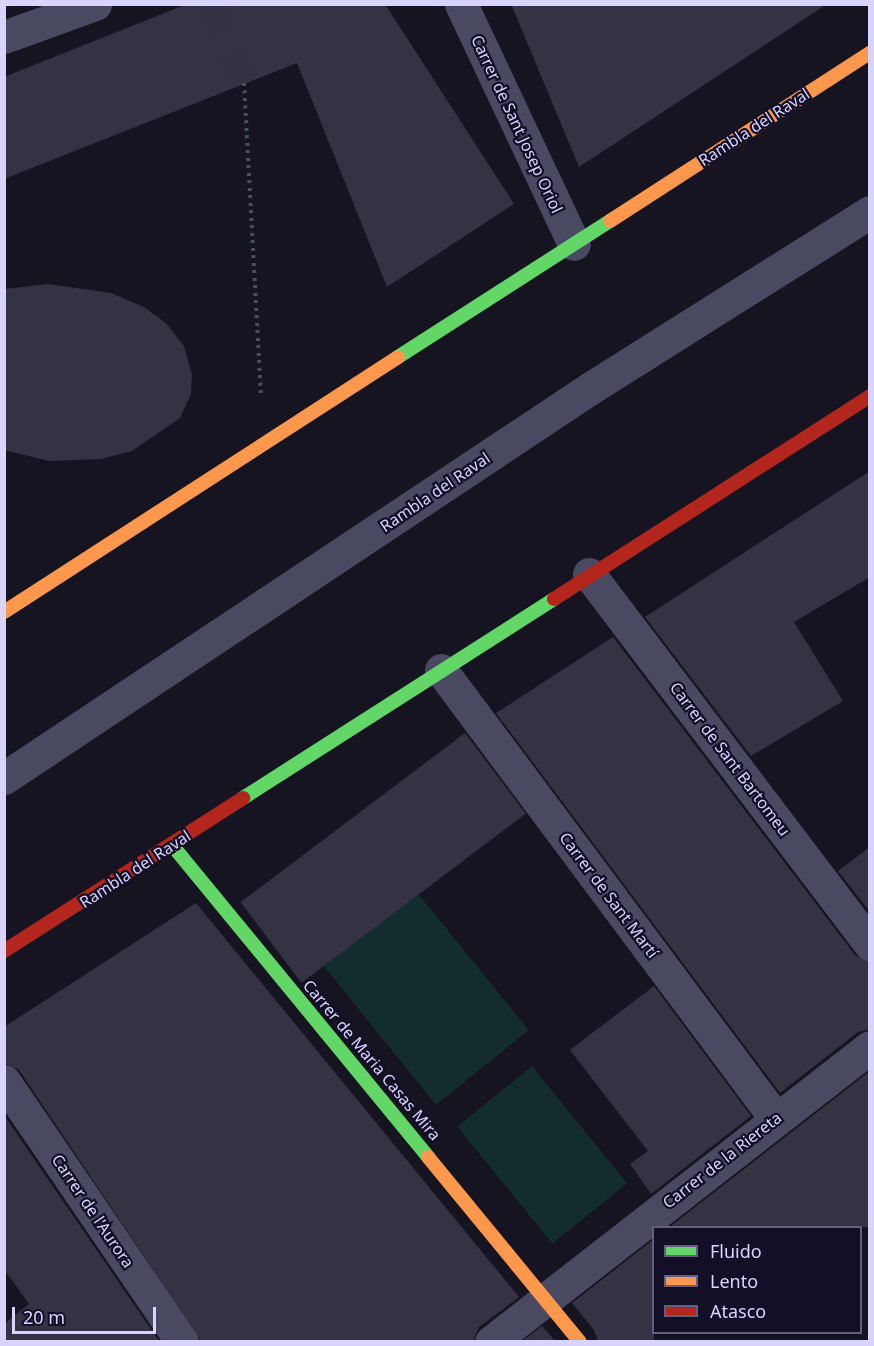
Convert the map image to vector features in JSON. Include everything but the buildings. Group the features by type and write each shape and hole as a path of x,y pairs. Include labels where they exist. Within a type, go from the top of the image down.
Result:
{"street":[{"path":"4,37 95,4"},
{"name":"Carrer de Sant Josep Oriol","path":"461,4 573,244"},
{"name":"Rambla del Raval","path":"4,612 870,53"},
{"name":"Rambla del Raval","path":"4,778 589,389 870,212"},
{"name":"Rambla del Raval","path":"4,951 870,396"},
{"name":"Carrer de Sant Bartomeu","path":"589,574 870,944"},
{"name":"Carrer de Sant Martí","path":"441,670 776,1119"},
{"name":"Carrer de Maria Casas Mira","path":"172,845 546,1296 580,1341"},
{"name":"Carrer de la Riereta","path":"491,1341 546,1296 870,1047"},
{"name":"Carrer de l'Aurora","path":"4,1081 182,1341"}],"path":[{"path":"243,83 261,396"}],"green space":[{"path":"416,891 529,1030 436,1105 324,966"},
{"path":"532,1066 627,1183 552,1244 457,1126"}],"tunnel":[{"path":"211,4 244,83"}],"traffic: fast":[{"path":"398,357 610,221"},
{"path":"243,798 554,599"},
{"path":"172,845 428,1157"}],"traffic: slow":[{"path":"610,221 870,53"},
{"path":"4,612 398,357"},
{"path":"428,1157 580,1342"}],"traffic: jam":[{"path":"554,599 870,396"},
{"path":"4,951 243,798"}]}
